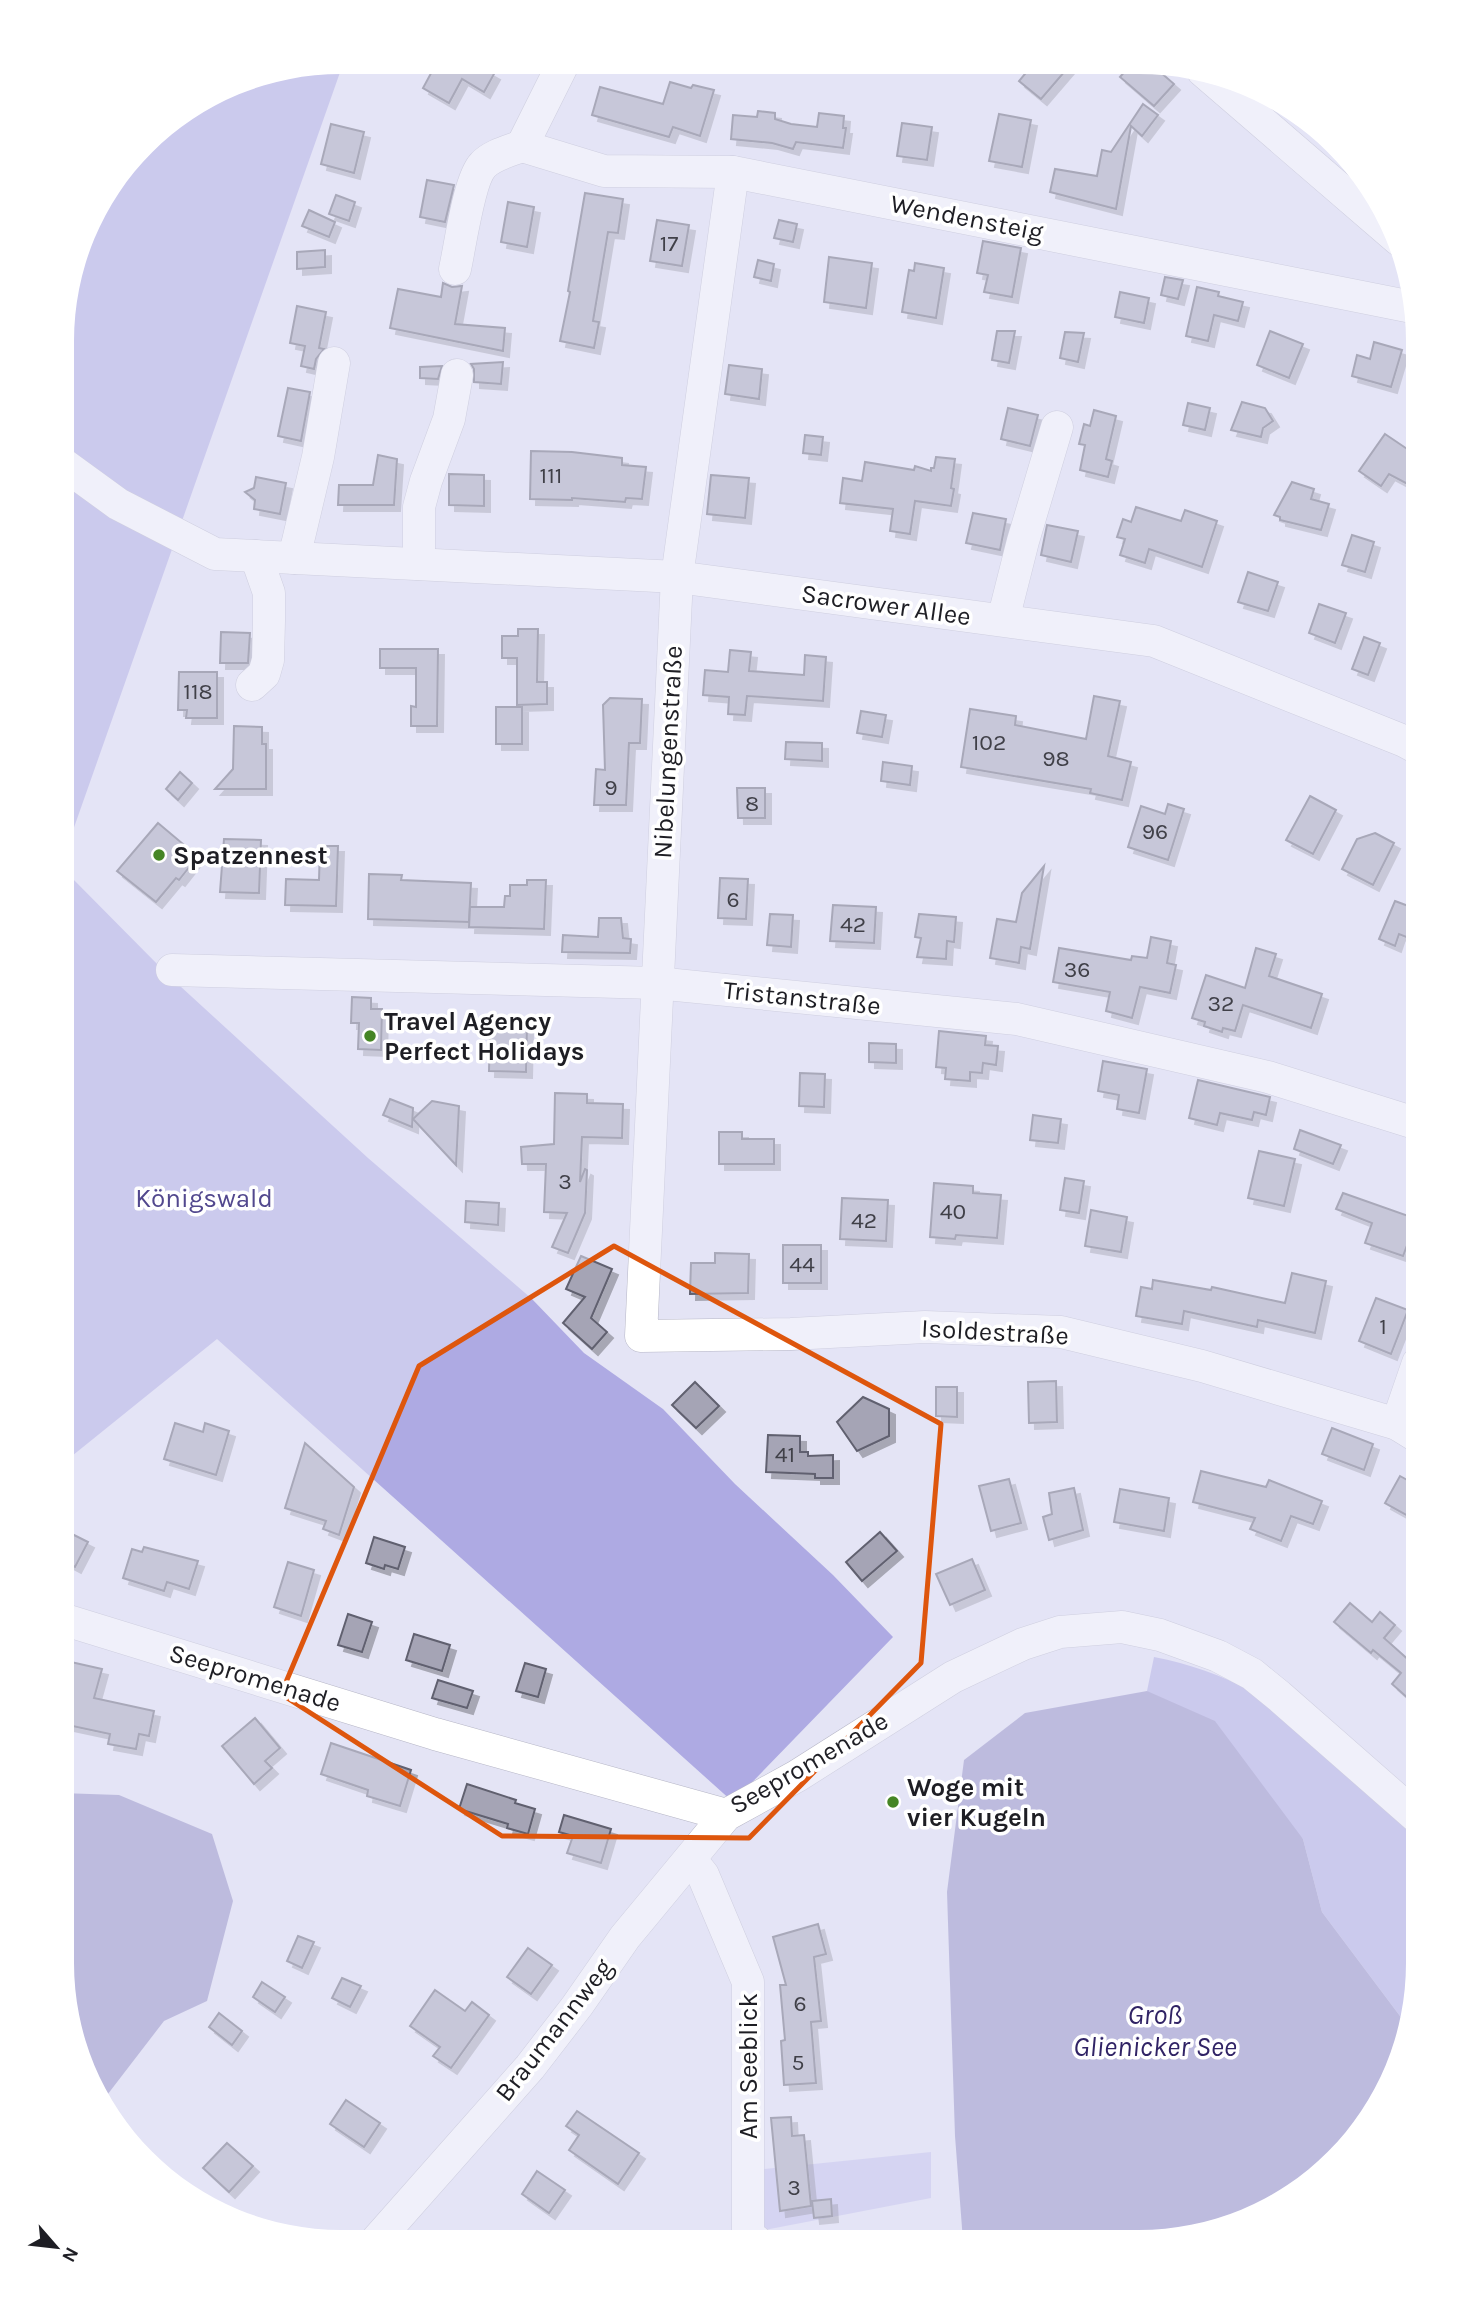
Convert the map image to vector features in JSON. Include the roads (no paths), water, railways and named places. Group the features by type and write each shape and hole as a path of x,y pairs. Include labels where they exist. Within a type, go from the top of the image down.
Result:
{"street":[{"path":"455,269 474,182 480,167 489,159 522,146 558,74"},
{"path":"1221,87 1380,223"},
{"name":"Wendensteig","path":"522,146 604,171 733,172 1404,305"},
{"name":"Nibelungenstraße","path":"641,1336 677,577 733,172"},
{"path":"294,558 318,457 334,363"},
{"path":"419,564 419,507 449,419 457,375"},
{"path":"1003,620 1057,427"},
{"name":"Sacrower Allee","path":"74,472 118,505 215,554 677,577 1154,640 1406,743"},
{"path":"253,685 264,674 268,660 269,621 268,593 256,556"},
{"name":"Tristanstraße","path":"172,970 656,984 1017,1019 1268,1077 1406,1120"},
{"name":"Isoldestraße","path":"641,1336 791,1334 925,1326 1062,1332 1202,1366 1406,1429"},
{"name":"Seepromenade","path":"74,1623 435,1734 726,1815 797,1776 953,1677 1023,1644 1060,1632 1122,1628 1187,1643 1251,1674 1406,1808"},
{"name":"Braumannweg","path":"386,2230 530,2067 625,1937 726,1815"},
{"name":"Am Seeblick","path":"691,1860 703,1875 748,1982 748,2230"}],"water":[{"name":"Groß Glienicker See","path":"1147,1691 1215,1721 1303,1839 1322,1912 1401,2017 1386,2065 1362,2111 1316,2163 1288,2185 1258,2202 1209,2220 1157,2229 962,2230 955,2136 947,1892 964,1760 1025,1713"},
{"path":"74,1793 119,1795 212,1834 233,1901 207,2001 164,2021 108,2094 88,2049 76,1998"}],"place":[{"name":"Spatzennest","path":"159,855"},
{"name":"Travel Agency Perfect Holidays","path":"370,1036"},
{"name":"Woge mit vier Kugeln","path":"893,1802"}],"park label":[{"name":"Königswald","path":"204,1198"}]}
